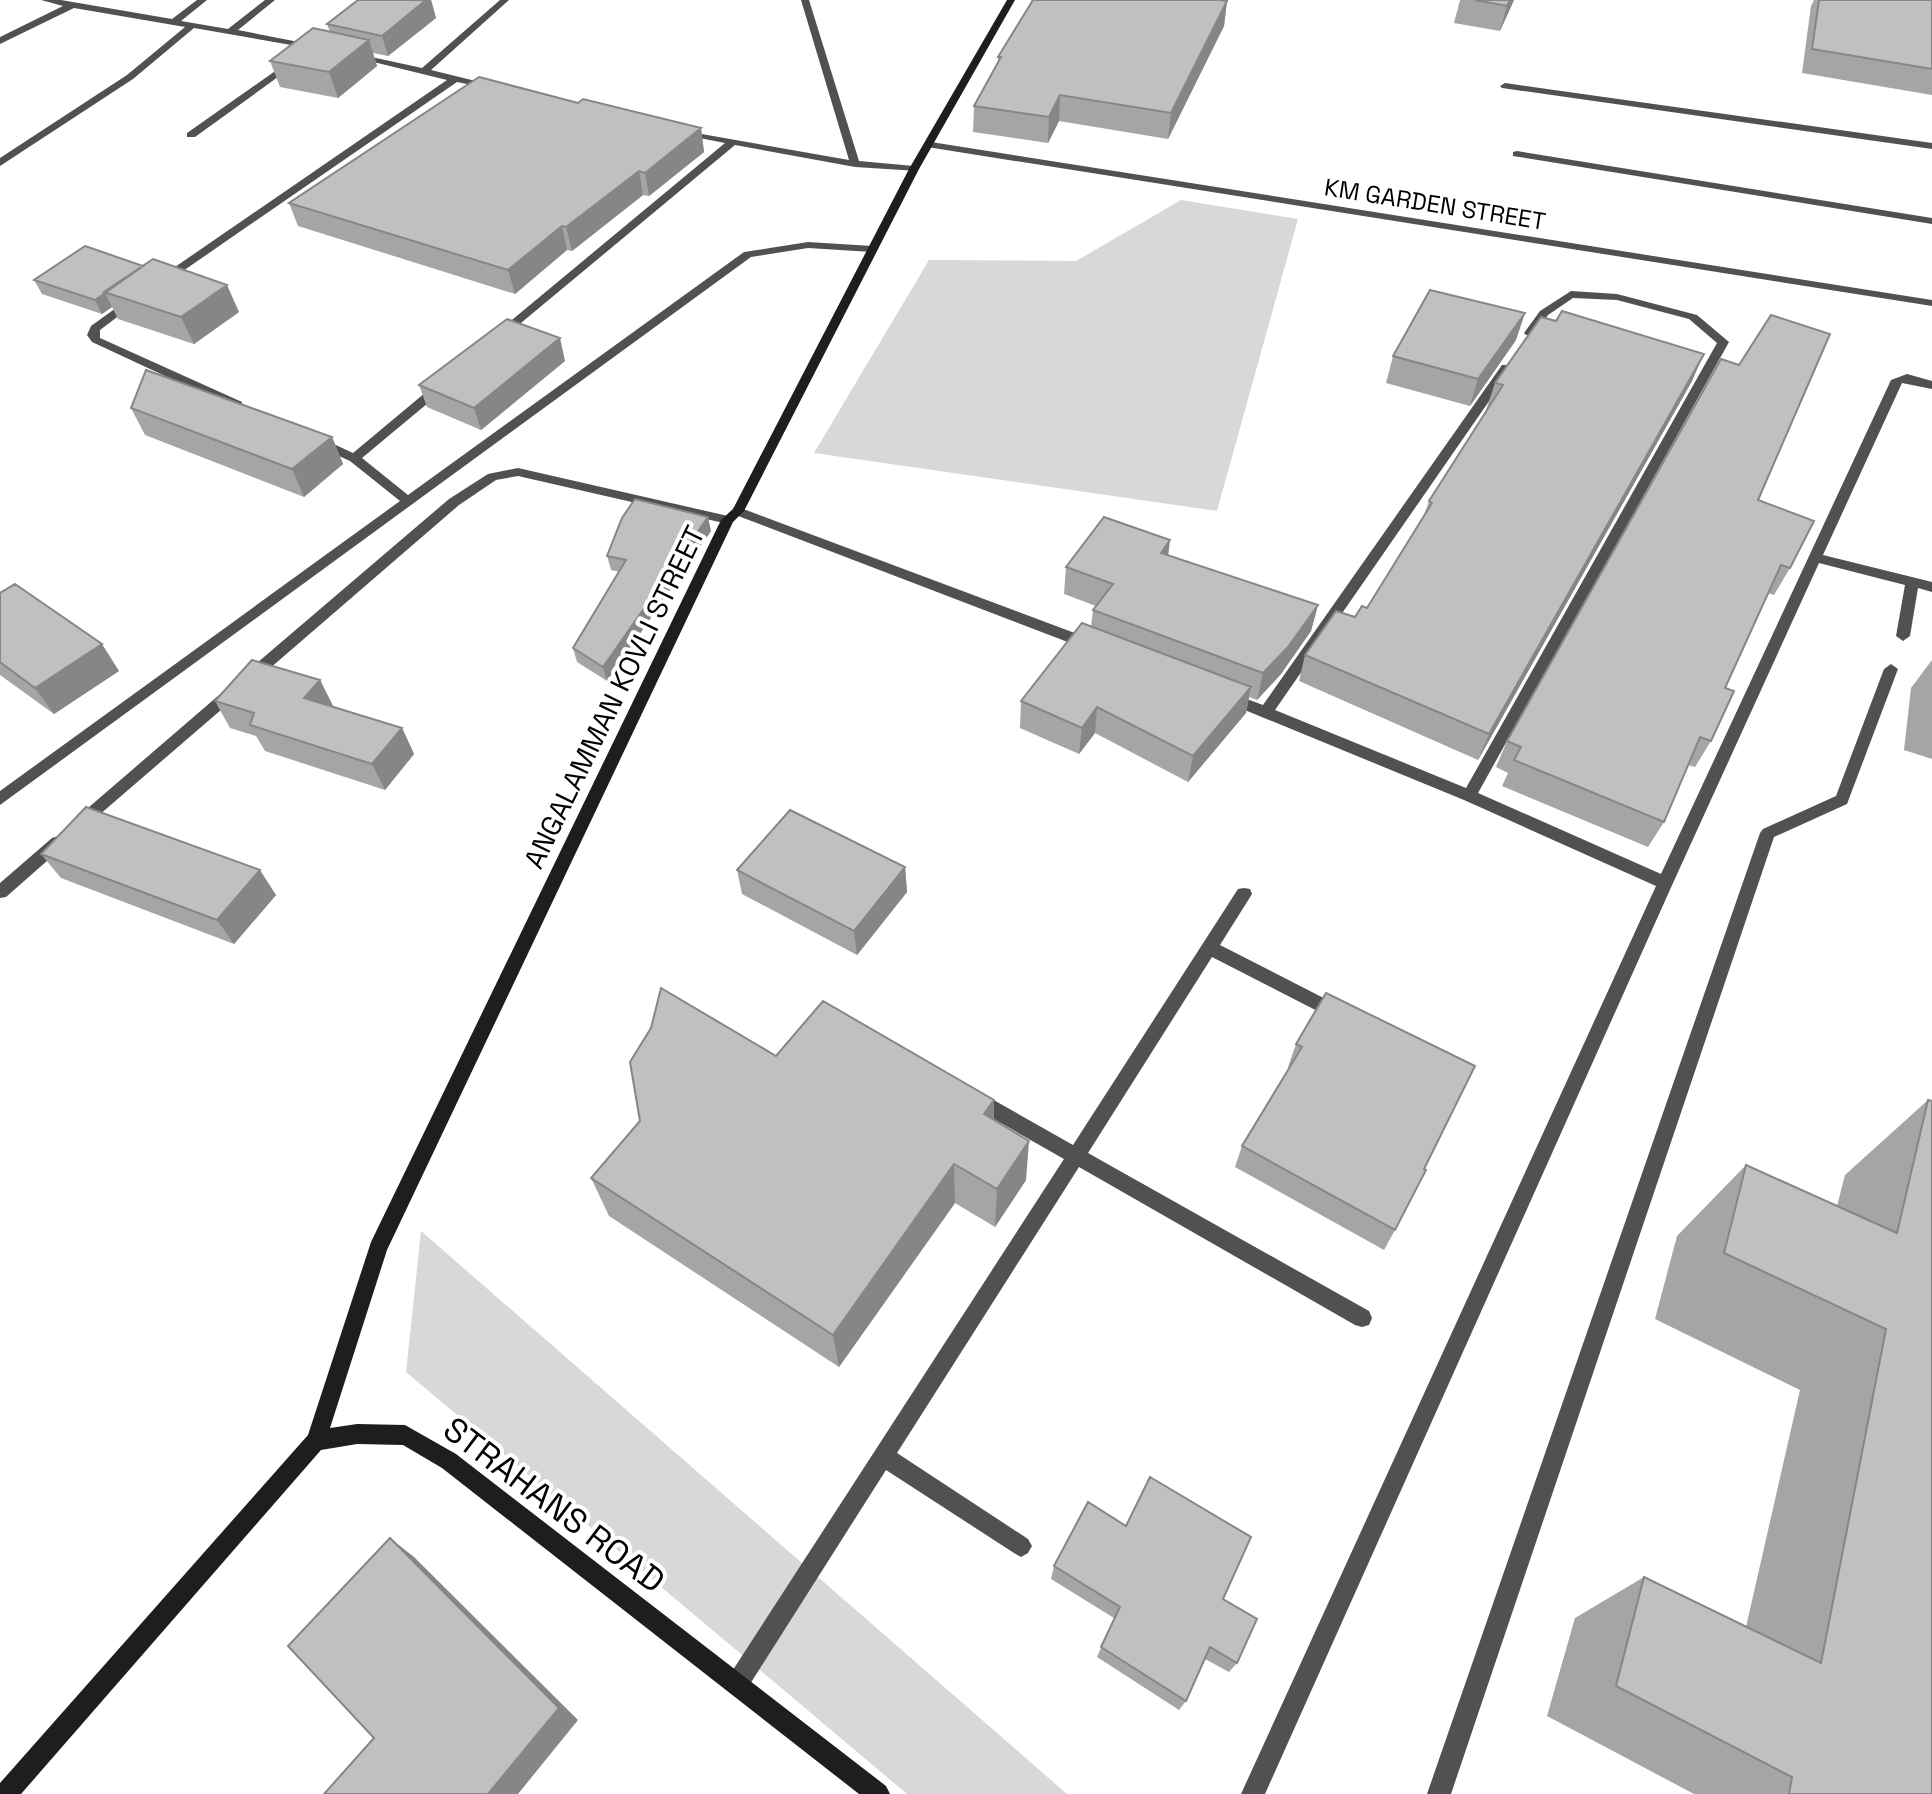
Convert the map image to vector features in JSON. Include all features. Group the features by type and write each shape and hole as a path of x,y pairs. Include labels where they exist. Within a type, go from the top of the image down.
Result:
{"street":[{"path":"45,0 329,50"},
{"path":"172,23 203,0"},
{"path":"231,31 271,0"},
{"path":"425,70 505,0"},
{"path":"805,0 855,164"},
{"name":"ANGALAMMAN KOVLI STREET","path":"316,1441 378,1248 733,516 914,169 931,145 1011,0"},
{"path":"0,41 72,5"},
{"path":"0,163 130,77 191,26"},
{"path":"191,135 313,46 322,36"},
{"path":"343,52 501,90"},
{"path":"154,286 455,79"},
{"path":"1505,86 1932,146"},
{"path":"670,129 731,143 855,164 914,169"},
{"path":"488,346 731,143"},
{"name":"KM GARDEN STREET","path":"931,145 1932,303"},
{"path":"1517,154 1932,221"},
{"path":"0,799 748,254 808,245 872,249"},
{"path":"1266,712 1544,313 1571,294 1617,297 1693,317 1723,342 1469,796"},
{"path":"141,295 102,322 93,335 96,340 253,412"},
{"path":"354,458 451,377"},
{"path":"1253,1794 1665,883 1897,380 1907,378 1932,385"},
{"path":"311,438 354,458 409,502"},
{"path":"0,892 454,502 492,477 518,472 733,516 1105,650"},
{"path":"1815,557 1932,587"},
{"path":"1903,636 1912,582"},
{"path":"1439,1794 1768,833 1842,800 1891,669"},
{"path":"1208,689 1469,796 1665,883"},
{"path":"737,1684 1244,894"},
{"path":"1210,948 1361,1025"},
{"path":"965,1093 1362,1318"},
{"name":"STRAHANS ROAD","path":"316,1441 357,1434 405,1435 449,1461 878,1794"},
{"path":"6,1794 316,1441"},
{"path":"883,1456 1021,1546"}],"shaded area":[{"path":"1181,200 1298,219 1217,511 814,453 929,260 1076,261"},
{"path":"421,1231 1067,1794 907,1794 406,1372"}],"building":[{"path":"358,0 426,0 382,36 327,24"},
{"path":"1033,0 1227,1 1171,113 1060,95 1049,117 974,106 1001,57 998,57"},
{"path":"1475,0 1510,0 1507,6"},
{"path":"1819,0 1932,0 1932,69 1812,49"},
{"path":"313,28 369,40 329,72 270,61"},
{"path":"479,77 578,103 583,99 701,128 645,173 639,171 566,227 562,226 508,270 289,203"},
{"path":"85,246 143,266 95,300 34,280"},
{"path":"153,259 227,285 181,317 104,292"},
{"path":"1430,290 1525,313 1478,379 1393,356"},
{"path":"1562,311 1704,354 1489,734 1305,655 1336,611 1355,617 1362,606 1367,608 1432,503 1429,501 1503,385 1495,383 1541,317 1556,321"},
{"path":"1771,315 1830,334 1758,500 1814,521 1790,568 1781,565 1725,688 1734,691 1711,741 1700,737 1664,822 1514,760 1521,747 1507,741 1721,359 1739,365"},
{"path":"507,319 560,338 474,408 419,385"},
{"path":"146,370 332,437 292,469 131,408"},
{"path":"635,499 708,517 603,667 573,648 626,560 607,556 622,518"},
{"path":"1104,517 1170,540 1161,553 1318,605 1288,647 1263,673 1093,610 1113,584 1066,567"},
{"path":"15,584 102,644 35,688 0,662 0,593"},
{"path":"1082,623 1251,687 1193,756 1097,707 1082,728 1021,701"},
{"path":"252,660 320,680 304,698 402,728 372,764 250,725 254,713 215,701"},
{"path":"86,807 260,870 217,920 41,854"},
{"path":"790,810 905,867 854,931 737,870"},
{"path":"661,988 776,1056 823,1001 994,1100 984,1114 1029,1141 997,1189 954,1164 833,1335 591,1178 640,1121 630,1062 651,1028"},
{"path":"1326,993 1475,1066 1395,1230 1242,1146 1302,1047 1296,1044"},
{"path":"1928,1100 1932,1101 1932,1794 1789,1794 1792,1777 1616,1686 1644,1577 1821,1663 1886,1329 1724,1253 1746,1165 1897,1233"},
{"path":"1150,1477 1251,1537 1223,1599 1257,1619 1237,1663 1210,1647 1186,1701 1101,1647 1120,1607 1054,1566 1088,1502 1126,1526"},
{"path":"390,1538 559,1708 488,1794 324,1794 374,1738 288,1646"}]}
